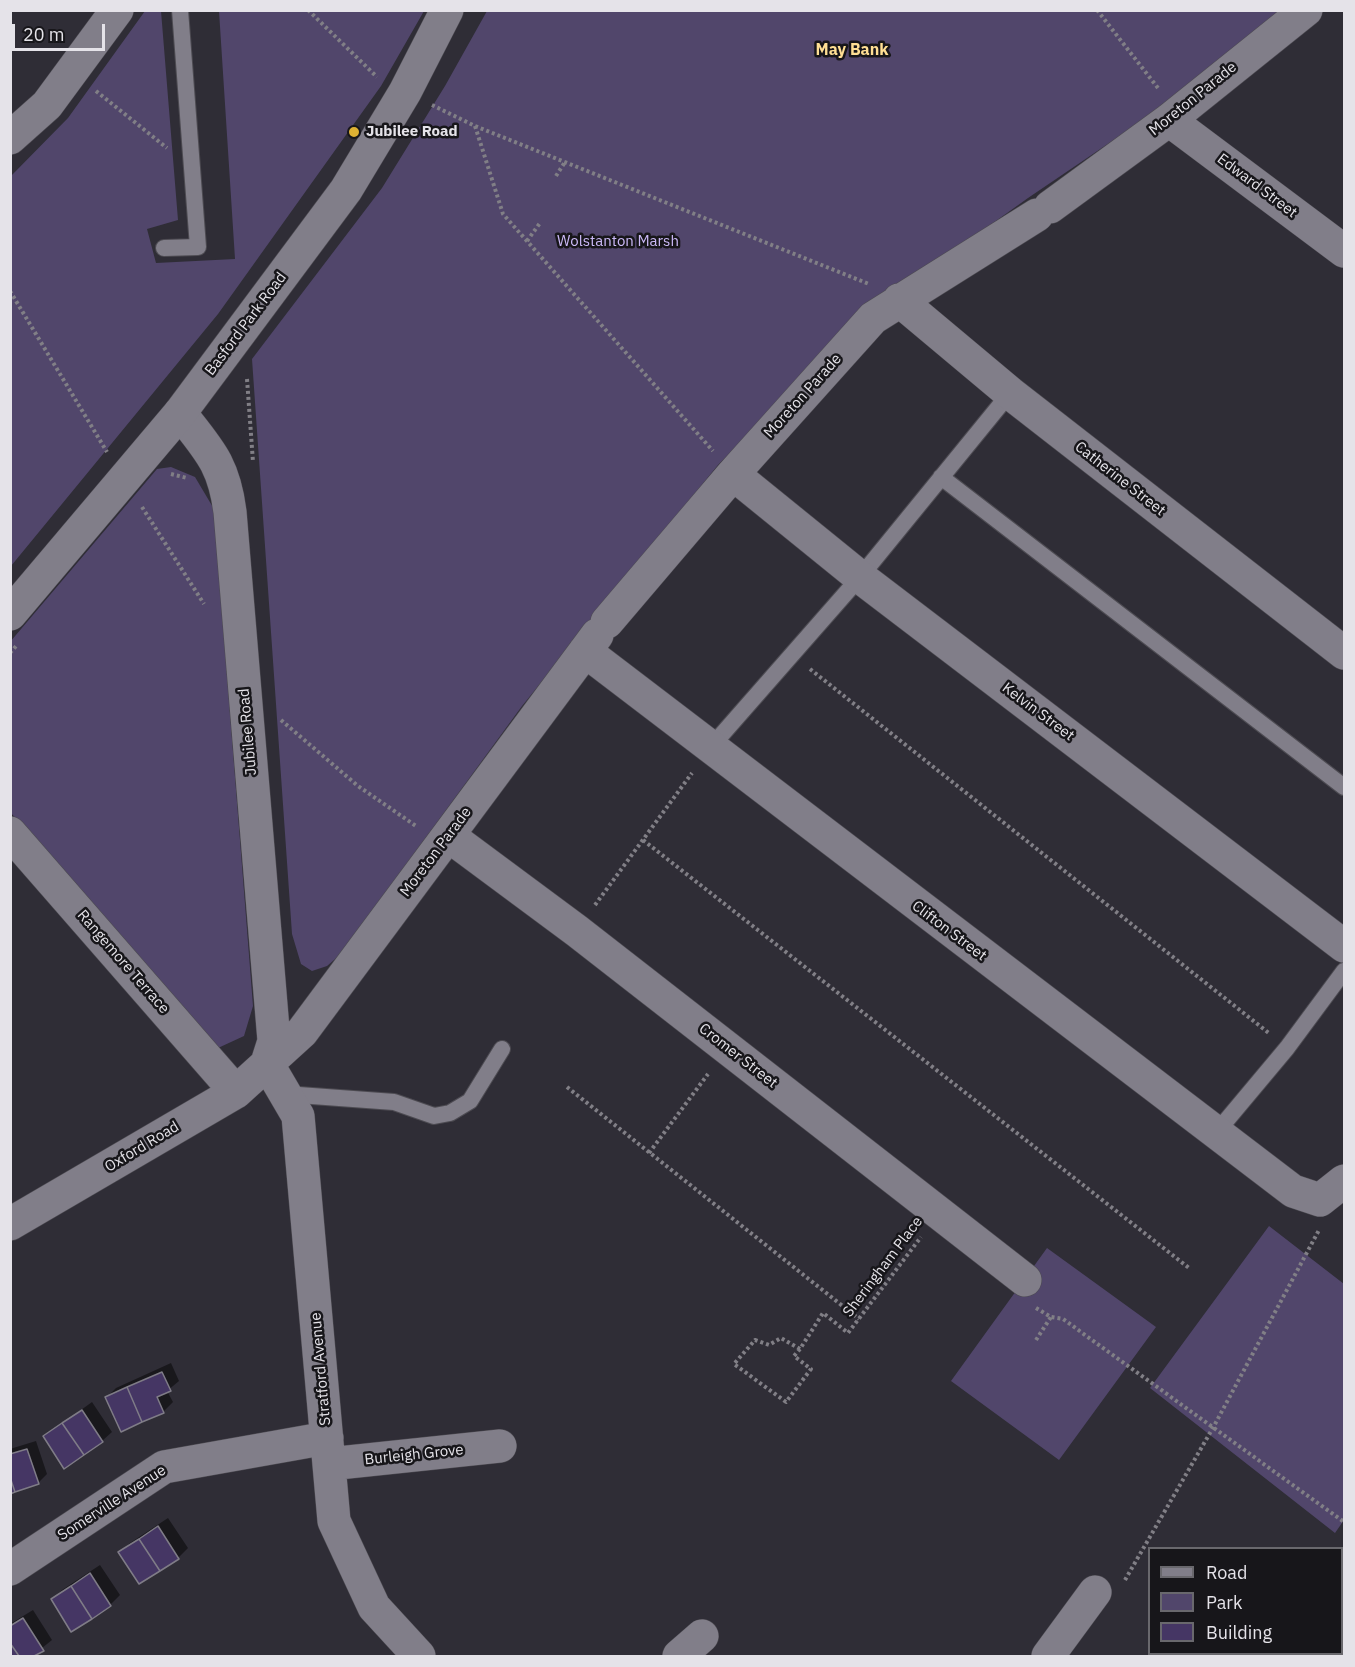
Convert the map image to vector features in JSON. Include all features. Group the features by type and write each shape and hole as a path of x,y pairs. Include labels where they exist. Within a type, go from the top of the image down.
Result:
{"street":[{"path":"10,138 47,105 117,10"},
{"name":"Basford Park Road","path":"14,629 124,480 180,413 346,190 405,92 447,10"},
{"name":"Moreton Parade","path":"267,1063 302,1032 314,1017 435,832 733,474 873,318 1044,211 1173,116 1305,10"},
{"name":"Edward Street","path":"1173,116 1344,251"},
{"name":"Catherine Street","path":"899,300 1010,393 1344,653"},
{"name":"Jubilee Road","path":"180,413 216,458 227,484 274,1041 267,1063"},
{"name":"Kelvin Street","path":"733,474 860,577 1344,946"},
{"name":"Clifton Street","path":"596,636 710,748 1215,1134 1293,1191 1329,1201"},
{"name":"Cromer Street","path":"435,832 577,931 1026,1280"},
{"name":"Rangemore Terrace","path":"10,833 236,1092"},
{"name":"Oxford Road","path":"10,1224 236,1092 267,1063"},
{"name":"Stratford Avenue","path":"267,1063 298,1116 334,1521 374,1607 419,1656"},
{"name":"Burleigh Grove","path":"328,1451 500,1446"},
{"name":"Somerville Avenue","path":"10,1569 164,1467 328,1451"},
{"path":"1048,1656 1095,1592"}],"lane":[{"path":"164,248 198,247 180,10"},
{"path":"710,748 860,577 1010,393"},
{"path":"941,477 1344,787"},
{"path":"1215,1134 1287,1048 1344,971"},
{"path":"285,1094 394,1102 434,1116 450,1113 470,1101 502,1049"}],"path":[{"path":"308,10 377,77 405,92 475,126 868,283 899,300"},
{"path":"1097,10 1173,116"},
{"path":"72,71 192,168"},
{"path":"475,126 503,214 733,474"},
{"path":"556,176 565,162"},
{"path":"527,241 540,224"},
{"path":"10,291 124,480 210,613"},
{"path":"246,371 253,465"},
{"path":"161,473 186,477 193,484"},
{"path":"10,653 14,629"},
{"path":"792,654 1287,1048"},
{"path":"277,717 358,786 435,832"},
{"path":"577,931 710,748"},
{"path":"643,840 1189,1268"},
{"path":"649,1153 728,1048"},
{"path":"567,1087 859,1318"},
{"path":"1095,1592 1121,1586 1214,1426 1329,1201"},
{"name":"Sheringham Place","path":"800,1349 823,1313 848,1334 939,1213"},
{"path":"1026,1280 1017,1293 1038,1311 1051,1317 1064,1319 1344,1522"},
{"path":"1036,1340 1051,1317"},
{"path":"781,1338 800,1349 794,1356 811,1369 786,1402 734,1364 754,1340 769,1345 781,1338"}],"green space":[{"path":"145,11 161,11 178,220 147,229 156,263 235,259 219,11 424,11 381,86 218,314 11,566 11,176 68,118"},
{"name":"Wolstanton Marsh","path":"487,11 1288,11 1152,114 1028,198 869,312 718,465 522,706 341,954 327,966 312,971 301,964 292,934 252,359 382,188 445,86"},
{"path":"171,467 195,477 214,509 253,1006 244,1036 218,1048 11,813 10,642 157,469"},
{"path":"1269,1226 1344,1284 1344,1520 1335,1533 1150,1388"},
{"path":"1047,1248 1156,1327 1059,1460 951,1381"}],"building":[{"path":"162,1372 171,1391 157,1397 164,1413 142,1422 127,1387"},
{"path":"127,1387 142,1422 121,1432 105,1397"},
{"path":"82,1410 103,1442 84,1455 62,1423"},
{"path":"62,1423 84,1455 64,1469 43,1436"},
{"path":"27,1449 39,1484 15,1492 10,1477 10,1454"},
{"path":"10,1477 15,1492 10,1494"},
{"path":"158,1526 179,1559 160,1571 139,1539"},
{"path":"139,1539 160,1571 139,1584 118,1552"},
{"path":"90,1573 111,1606 92,1619 71,1586"},
{"path":"71,1586 92,1619 71,1632 51,1599"},
{"path":"23,1618 44,1651 34,1656 19,1656 10,1643 10,1626"},
{"path":"10,1643 19,1656 10,1656"}],"place":[{"name":"Jubilee Road","path":"354,132"}],"district":[{"name":"May Bank","path":"852,50"}]}
